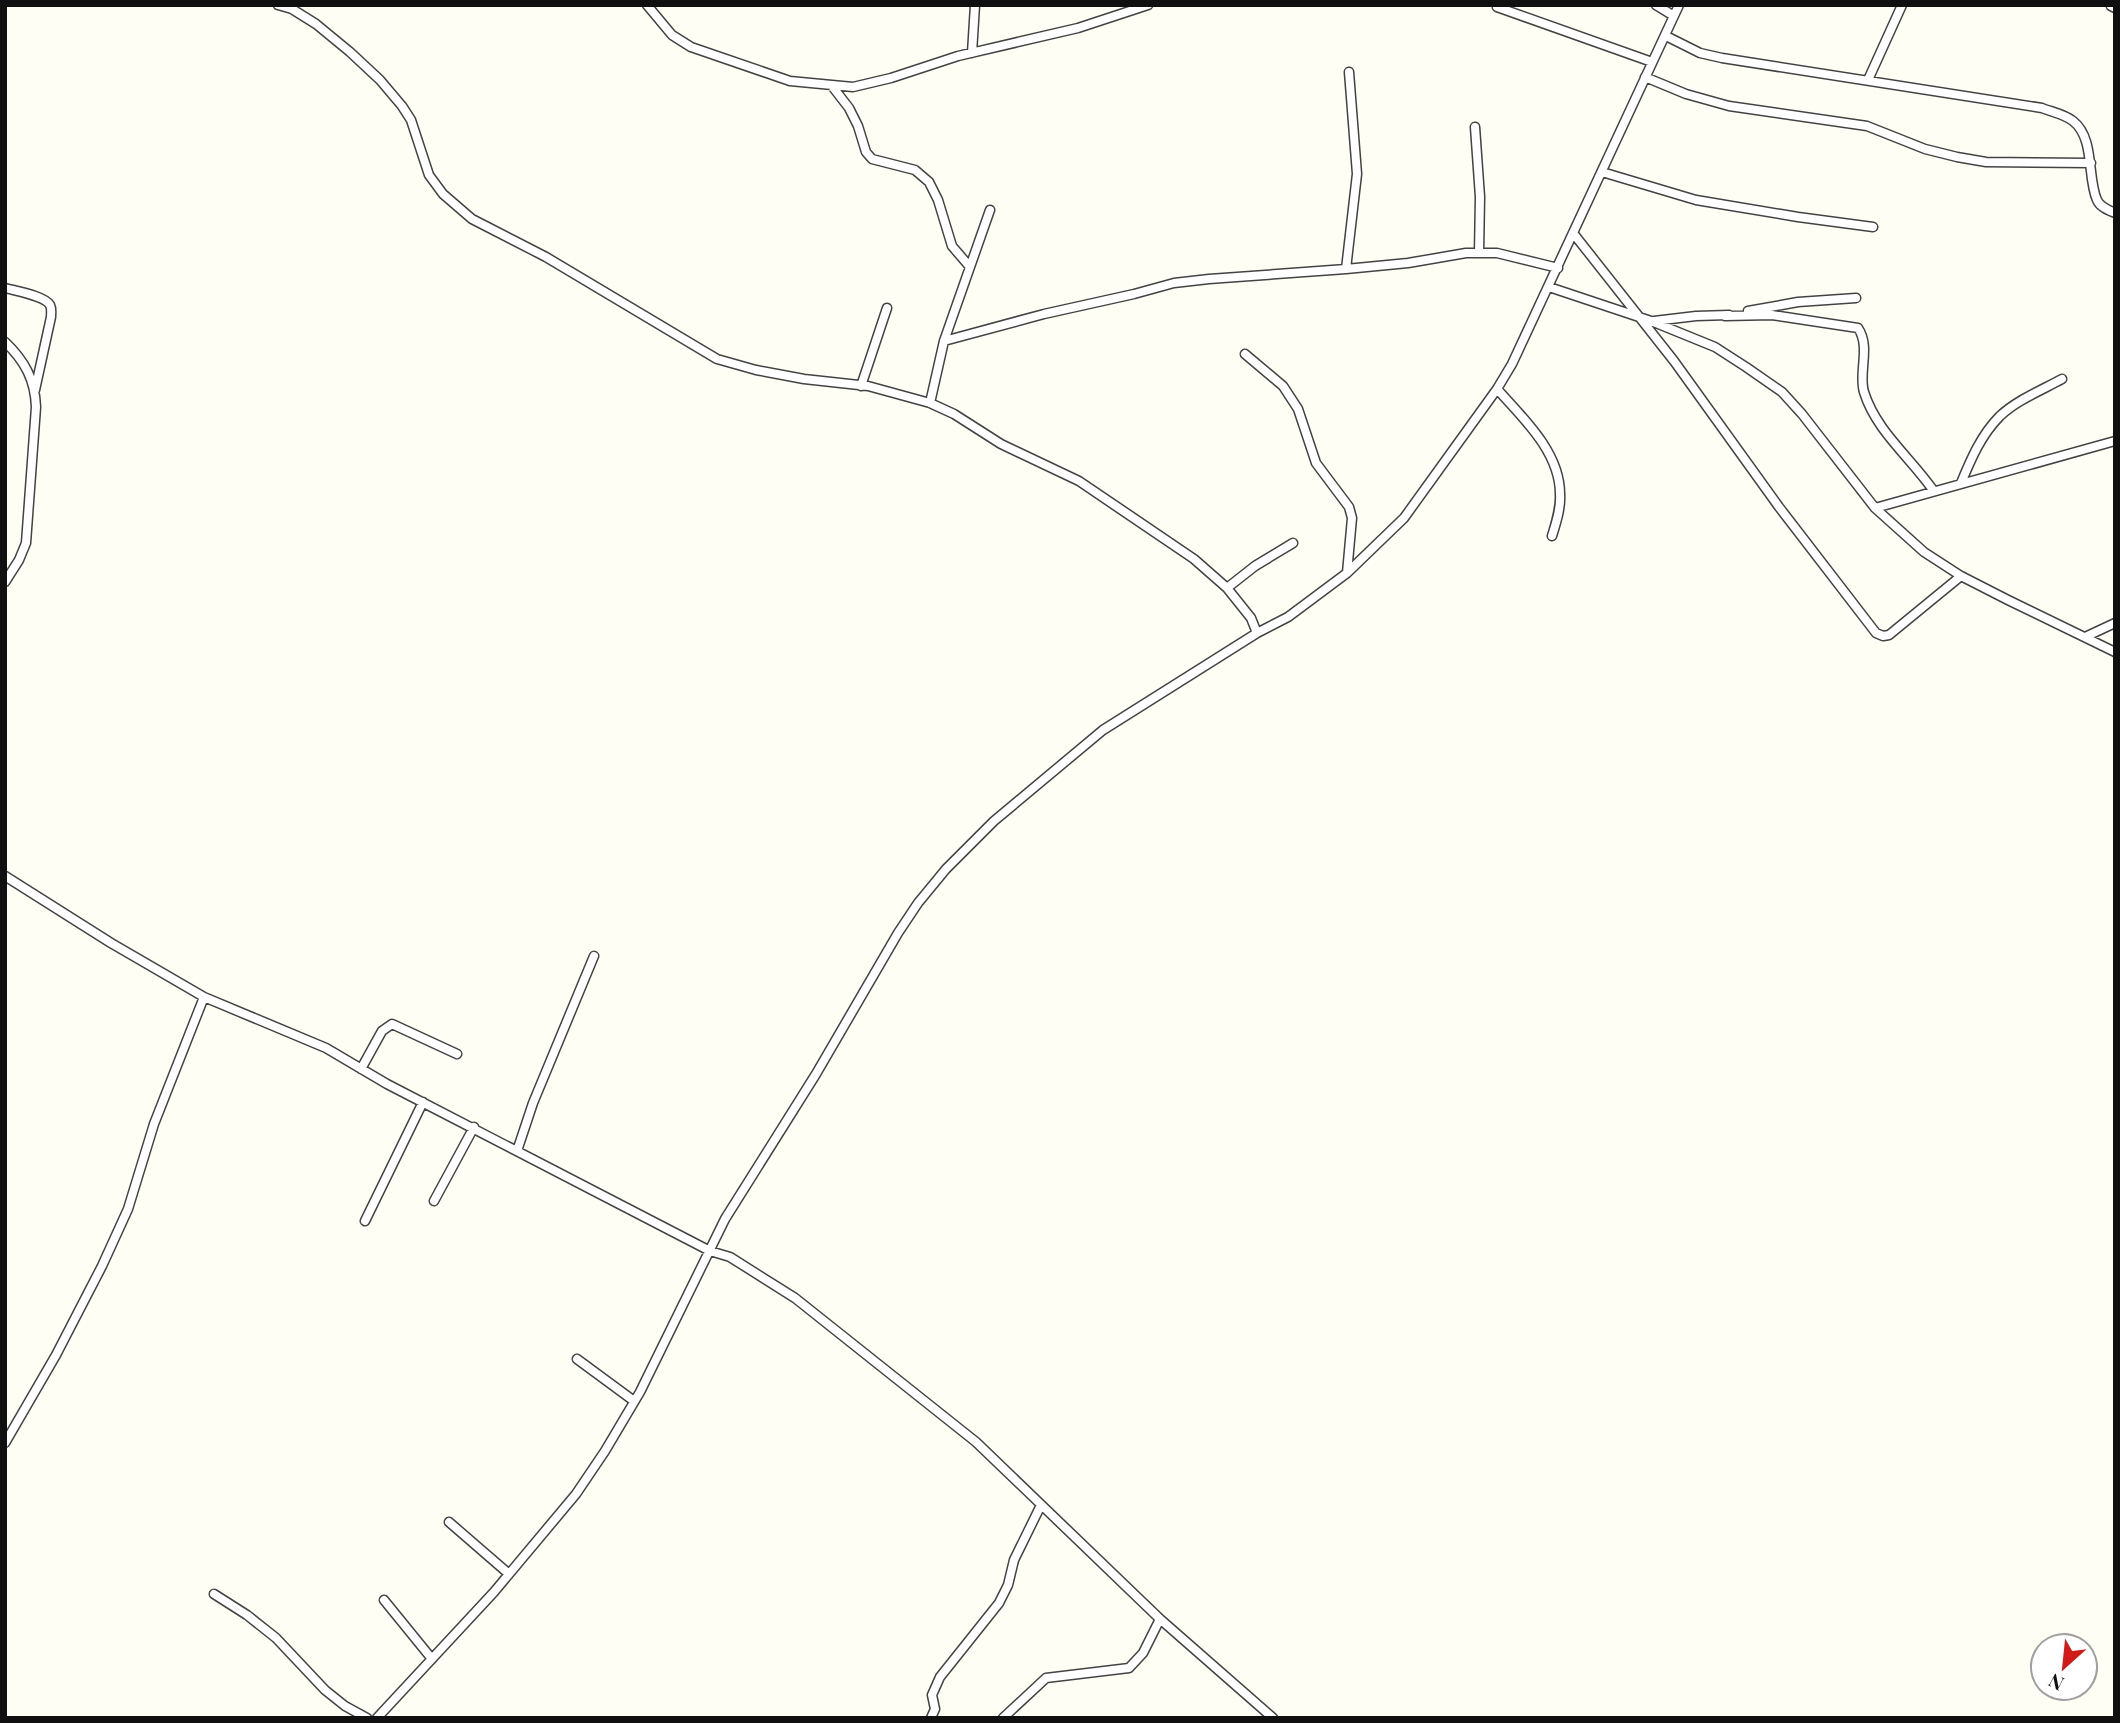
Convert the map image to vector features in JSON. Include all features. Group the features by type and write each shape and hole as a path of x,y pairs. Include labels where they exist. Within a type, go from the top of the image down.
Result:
{"street":[{"path":"278,5 292,9 316,24 380,80 411,120 429,175 443,194 472,219 546,257 717,359 756,370 861,386 930,403 954,414 1001,444 1079,481 1194,559 1227,588 1251,618 1257,632"},
{"path":"647,5 672,35 691,47 790,81 853,87 972,53 1078,29 1148,5"},
{"path":"972,53 975,5"},
{"path":"1656,5 1674,16"},
{"path":"377,1718 509,1574 576,1494 634,1401 725,1219 816,1074 898,933 946,869 994,821 1103,730 1257,632 1287,617 1347,573 1404,518 1512,364 1679,5"},
{"path":"1868,80 1902,5"},
{"path":"1497,6 1652,62"},
{"path":"1666,36 1700,53 2042,108 2060,114 2080,127 2091,163 2097,200 2115,213"},
{"path":"1346,269 1357,174 1349,72"},
{"path":"1645,77 1686,94 1728,106 1867,126 1957,158 1986,162 2091,163"},
{"path":"832,86 849,108 866,152 872,159 915,170 929,182 939,200 952,246 970,267"},
{"path":"1475,127 1479,253"},
{"path":"1602,172 1696,200 1873,227"},
{"path":"930,403 944,341 990,210"},
{"path":"1573,233 1642,318 1779,507 1876,633 1889,635 1961,576"},
{"path":"944,341 1174,283 1346,269 1479,253 1497,253 1558,268"},
{"path":"1549,287 1651,321 1715,347 1782,392 1875,508 1924,552 1961,576 2115,652"},
{"path":"5,288 39,297 48,301 52,307 35,390 26,543 5,582"},
{"path":"1726,316 1798,302 1856,298"},
{"path":"861,386 887,308"},
{"path":"1651,321 1696,316 1772,315 1858,328 1862,334 1864,348 1863,390 1876,417 1891,439 1919,469 1933,490"},
{"path":"5,342 16,352 28,371 35,390"},
{"path":"1245,354 1283,386 1298,409 1316,463 1349,507 1352,518 1347,573"},
{"path":"1961,483 1974,452 2000,417 2062,379"},
{"path":"1497,389 1525,419 1546,449 1559,478 1561,496 1552,536"},
{"path":"1875,508 2115,441"},
{"path":"1227,588 1255,566 1293,543"},
{"path":"2085,637 2115,623"},
{"path":"5,876 111,943 204,997 326,1048 423,1102 710,1251 730,1257 795,1298 976,1442 1160,1619 1273,1718"},
{"path":"517,1151 533,1102 594,956"},
{"path":"5,1443 56,1355 128,1209 154,1125 204,997"},
{"path":"361,1069 382,1031 392,1024 457,1054"},
{"path":"365,1221 423,1102"},
{"path":"434,1201 474,1127"},
{"path":"577,1359 634,1401"},
{"path":"931,1718 935,1709 932,1695 940,1677 999,1603 1008,1585 1014,1560 1041,1505"},
{"path":"449,1522 509,1574"},
{"path":"214,1594 276,1638 326,1690 345,1706 367,1718"},
{"path":"384,1600 432,1659"},
{"path":"1003,1718 1046,1678 1129,1668 1143,1653 1160,1619"}]}
